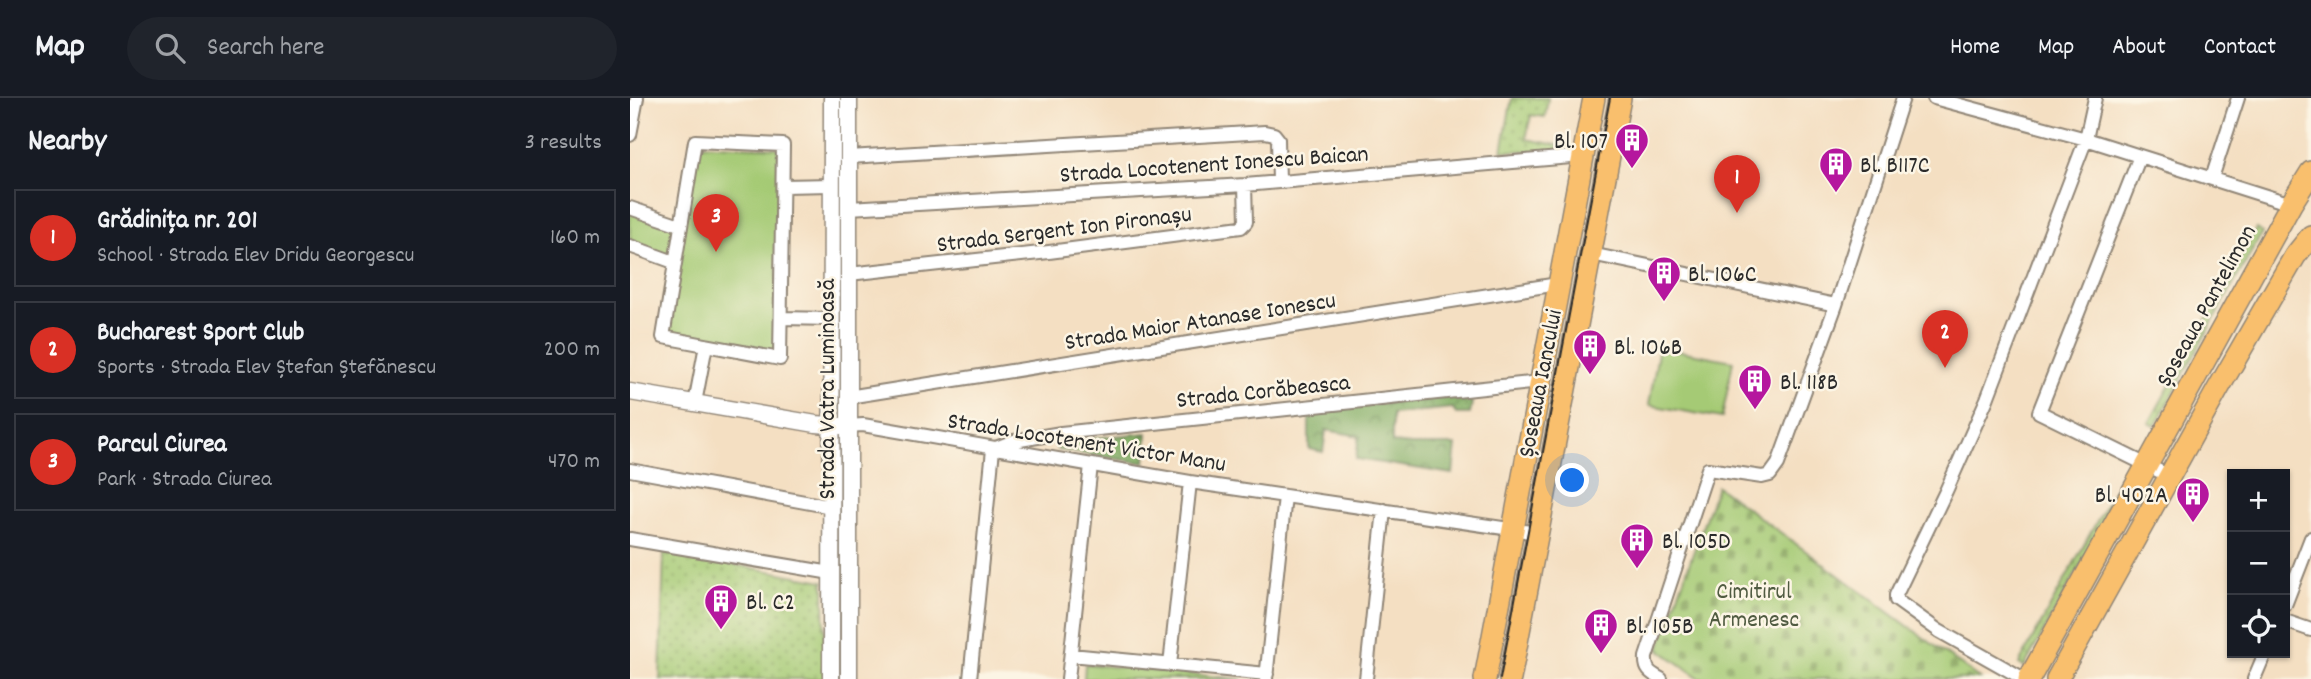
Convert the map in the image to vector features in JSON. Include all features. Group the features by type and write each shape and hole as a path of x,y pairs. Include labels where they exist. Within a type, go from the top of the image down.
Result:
{"main road":[{"name":"Șoseaua Iancului","path":"1485,679 1594,98"},
{"name":"Șoseaua Iancului","path":"1510,679 1620,98"},
{"name":"Șoseaua Pantelimon","path":"2029,679 2310,172"},
{"path":"2063,677 2169,476 2295,256 2311,236"}],"street":[{"path":"630,135 637,98"},
{"name":"Strada Vatra Luminoasă","path":"832,98 832,319 840,426 849,679"},
{"name":"Strada Vatra Luminoasă","path":"831,679 832,507 840,426 848,397 849,98"},
{"path":"1661,679 1649,672 1646,657 1708,469 1762,477 1774,470 1836,306 1903,98"},
{"path":"1934,98 2086,139 2291,204"},
{"path":"2024,679 1939,631 1896,600 1896,595 1987,399 2086,139 2095,98"},
{"path":"2212,178 2238,98"},
{"path":"849,157 1265,132 1274,134 1278,139 1279,182"},
{"path":"695,141 783,145 783,186 780,359 663,337 695,141"},
{"name":"Strada Locotenent Ionescu Baican","path":"849,208 1245,185 1583,156"},
{"path":"2140,156 2039,412 2169,476"},
{"path":"783,186 832,185"},
{"name":"Strada Sergent Ion Pironașu","path":"849,274 1241,227 1246,222 1245,185"},
{"path":"630,208 680,225"},
{"path":"630,246 674,262"},
{"path":"1591,254 1836,306"},
{"name":"Strada Maior Atanase Ionescu","path":"848,397 1558,284"},
{"path":"781,318 832,319"},
{"path":"695,403 706,345"},
{"name":"Strada Corăbeasca","path":"993,449 1014,441 1061,433 1540,382"},
{"name":"Strada Locotenent Victor Manu","path":"630,392 840,426 863,425 1190,482 1537,533"},
{"path":"970,679 993,449"},
{"path":"1069,679 1091,465"},
{"path":"630,470 832,507"},
{"path":"1170,665 1190,482"},
{"path":"1071,655 1267,676 1286,496"},
{"path":"1366,679 1384,510"},
{"path":"2289,595 2311,538"},
{"path":"630,539 831,573"},
{"path":"2290,623 2311,630"},
{"path":"2253,679 2263,658"}],"green space":[{"path":"1512,98 1548,98 1545,117 1531,115 1526,139 1563,146 1563,151 1502,151"},
{"path":"697,144 779,148 776,354 667,334 677,261 630,244 630,210 682,228"},
{"path":"2256,229 2262,233 2155,426 2149,423"},
{"path":"1659,347 1733,361 1722,418 1649,405"},
{"path":"1451,396 1472,402 1470,414 1456,414 1453,408 1392,414 1392,443 1456,445 1453,474 1356,459 1359,436 1326,430 1323,452 1309,449 1309,412"},
{"path":"1147,433 1145,463 1057,450 1058,441"},
{"path":"2125,470 2131,474 2024,667 2019,664"},
{"name":"Cimitirul Armenesc","path":"1717,486 1980,679 1701,679 1659,649"},
{"path":"664,552 824,581 825,679 660,679"},
{"path":"1085,664 1242,679 1084,679"}],"tram line":[{"path":"1500,679 1610,98"}],"place":[{"name":"Bl. 107","path":"1632,170"},
{"name":"Bl. B117C","path":"1836,194"},
{"name":"Grădinița nr. 201","path":"1737,213"},
{"name":"Parcul Ciurea","path":"716,252"},
{"name":"Bl. 106C","path":"1664,303"},
{"name":"Bucharest Sport Club","path":"1945,368"},
{"name":"Bl. 106B","path":"1590,376"},
{"name":"Bl. 118B","path":"1755,411"},
{"name":"Bl. 402A","path":"2193,524"},
{"name":"Bl. 105D","path":"1637,570"},
{"name":"Bl. C2","path":"721,631"},
{"name":"Bl. 105B","path":"1601,655"}]}
